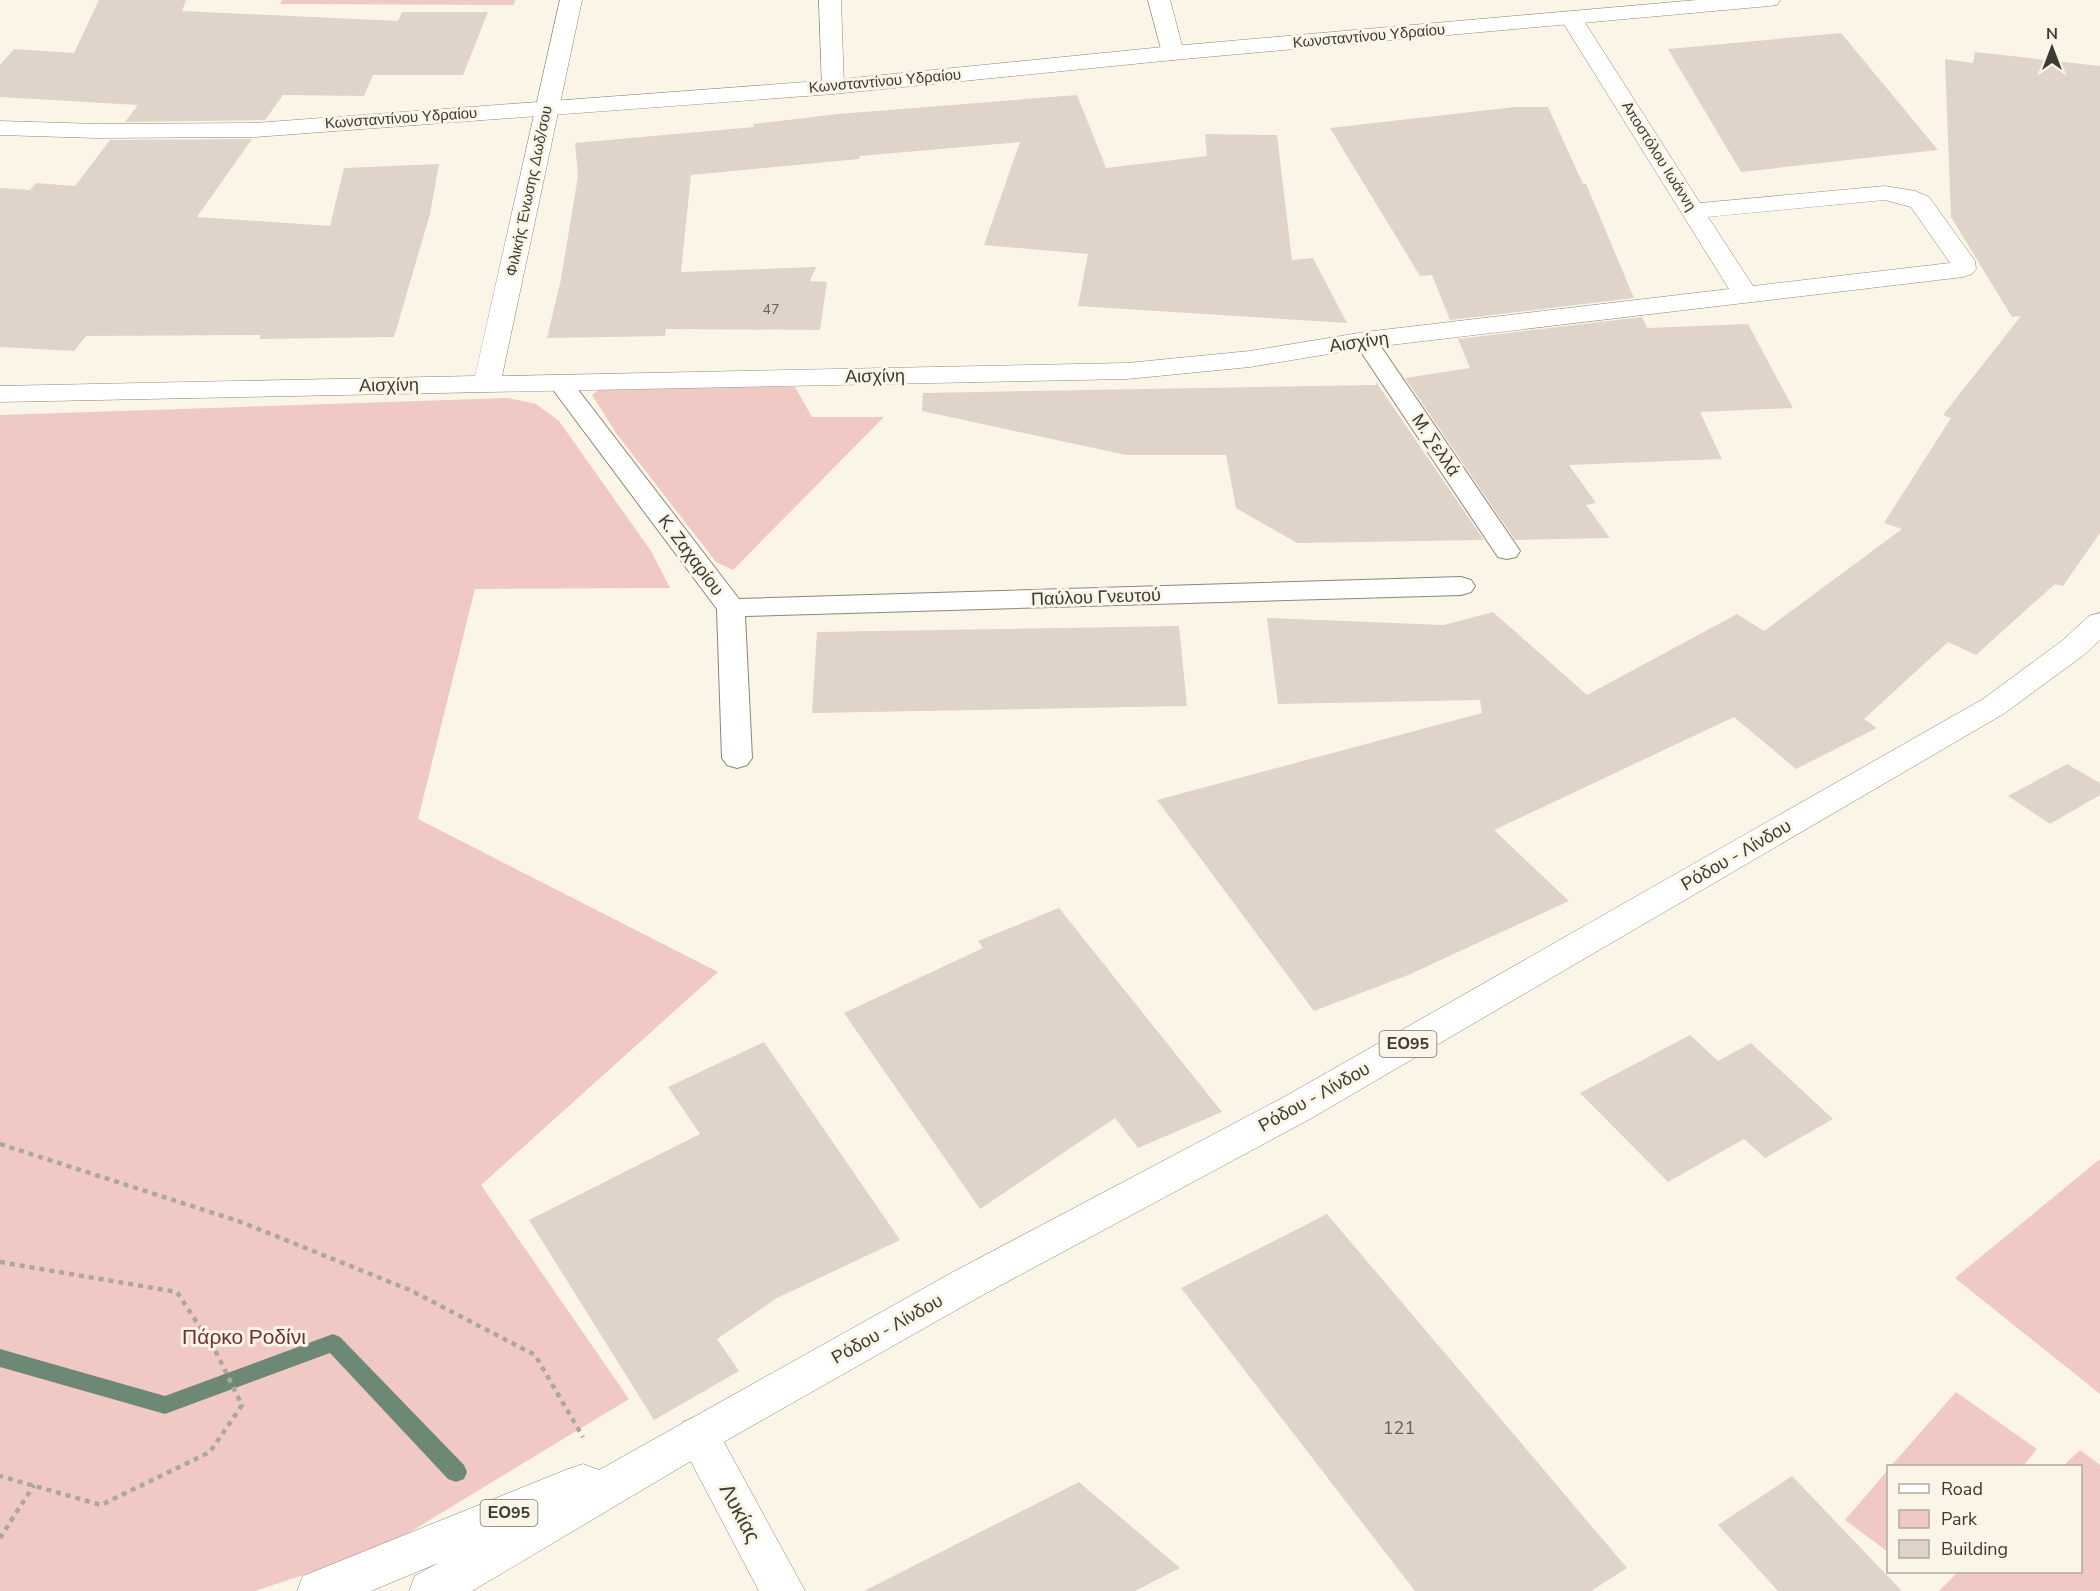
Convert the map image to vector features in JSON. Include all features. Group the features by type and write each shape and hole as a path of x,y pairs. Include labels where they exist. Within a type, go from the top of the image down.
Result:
{"street":[{"name":"Φιλικής Ένωσης Δωδ/σου","path":"488,382 571,0"},
{"path":"830,0 832,87"},
{"path":"1160,0 1173,53"},
{"name":"Κωνσταντίνου Υδραίου","path":"0,128 97,131 244,130 832,87 1173,53 1769,0"},
{"name":"Αποστόλου Ιωάννη","path":"1571,18 1746,296"},
{"name":"Αισχίνη","path":"0,394 488,382 560,383 1127,371 1250,359 1365,339 1963,269 1962,261 1920,202 1906,196 1885,193 1693,211"},
{"name":"Ρόδου - Λίνδου","path":"430,1591 698,1435 967,1284 1297,1108 1994,706 2074,647 2100,623"},
{"name":"Ρόδου - Λίνδου","path":"319,1591 698,1435"},
{"name":"Λυκίας","path":"698,1435 783,1591"}],"lane":[{"name":"Μ. Σελλά","path":"1365,339 1507,551"},
{"name":"Κ. Ζαχαρίου","path":"560,383 731,608 737,758"},
{"name":"Παύλου Γνευτού","path":"731,608 1461,586"}],"path":[{"path":"0,1144 241,1222 410,1290 535,1355 605,1473"},
{"path":"0,1262 177,1292 215,1350 242,1405 210,1452 101,1505 0,1476"},
{"path":"0,1538 34,1485"}],"green space":[{"path":"282,0 515,0 514,5 280,4"},
{"path":"605,385 795,387 812,417 884,417 733,570 716,562 616,433 592,395"},
{"name":"Πάρκο Ροδίνι","path":"508,398 536,404 559,421 651,551 670,588 475,589 418,819 718,972 481,1185 629,1399 382,1549 255,1591 0,1591 0,415"},
{"path":"2100,1159 2100,1394 1955,1278"},
{"path":"1956,1392 2037,1449 2024,1465 1892,1465"},
{"path":"2080,1450 2100,1465 2100,1591 1939,1591 1957,1573 2082,1573 2082,1465 2064,1465"},
{"path":"1887,1471 1887,1551 1845,1520"}],"building":[{"path":"99,0 186,0 182,11 398,21 402,12 488,12 463,75 373,75 364,96 283,95 265,120 125,122 138,105 0,97 0,65 14,49 74,53"},
{"path":"1841,33 1938,150 1741,172 1668,49"},
{"path":"1975,52 2100,66 2100,533 2063,586 2055,584 1976,655 1948,642 1864,719 1877,728 1796,769 1734,717 1494,830 1569,901 1408,975 1314,1011 1157,800 1482,713 1480,700 1278,704 1267,618 1444,625 1493,612 1587,695 1737,614 1764,631 1902,529 1884,523 1951,418 1943,415 2021,316 2012,317 1951,217 1945,59 1973,63"},
{"path":"1077,95 1106,168 1207,156 1205,134 1277,135 1292,260 1313,258 1347,323 1078,306 1088,254 984,245 1020,142 860,156 859,159 691,175 681,272 816,267 810,281 827,282 820,330 666,329 665,336 547,338 561,279 578,176 575,143 754,127 753,124 838,114"},
{"path":"1515,107 1548,107 1583,184 1586,184 1634,298 1450,320 1432,275 1420,276 1330,128"},
{"path":"252,139 197,217 330,226 344,168 439,164 430,214 394,337 259,339 261,335 86,336 74,351 0,347 0,188 30,190 36,183 75,186 110,140"},
{"path":"1642,317 1647,328 1748,324 1793,408 1700,412 1722,459 1569,465 1596,503 1586,505 1610,538 1515,540 1405,378 1470,368 1458,339"},
{"path":"1376,382 1484,540 1297,543 1236,508 1226,455 1126,455 922,411 923,393 1376,385"},
{"path":"1179,626 1187,706 812,713 817,632"},
{"path":"2067,764 2100,783 2100,795 2050,824 2008,796"},
{"path":"1059,908 1222,1112 1138,1148 1115,1118 980,1209 844,1013 983,948 978,941"},
{"path":"1690,1035 1718,1061 1751,1043 1833,1119 1765,1158 1744,1139 1668,1182 1580,1093"},
{"path":"764,1042 900,1240 777,1298 717,1339 739,1371 654,1420 529,1220 700,1134 668,1087"},
{"path":"1327,1214 1627,1568 1591,1591 1415,1591 1181,1288"},
{"path":"1792,1476 1902,1591 1778,1591 1718,1525"},
{"path":"1079,1482 1180,1568 1135,1591 864,1591"}],"waterway":[{"path":"0,1358 165,1405 333,1343 456,1472"}]}
